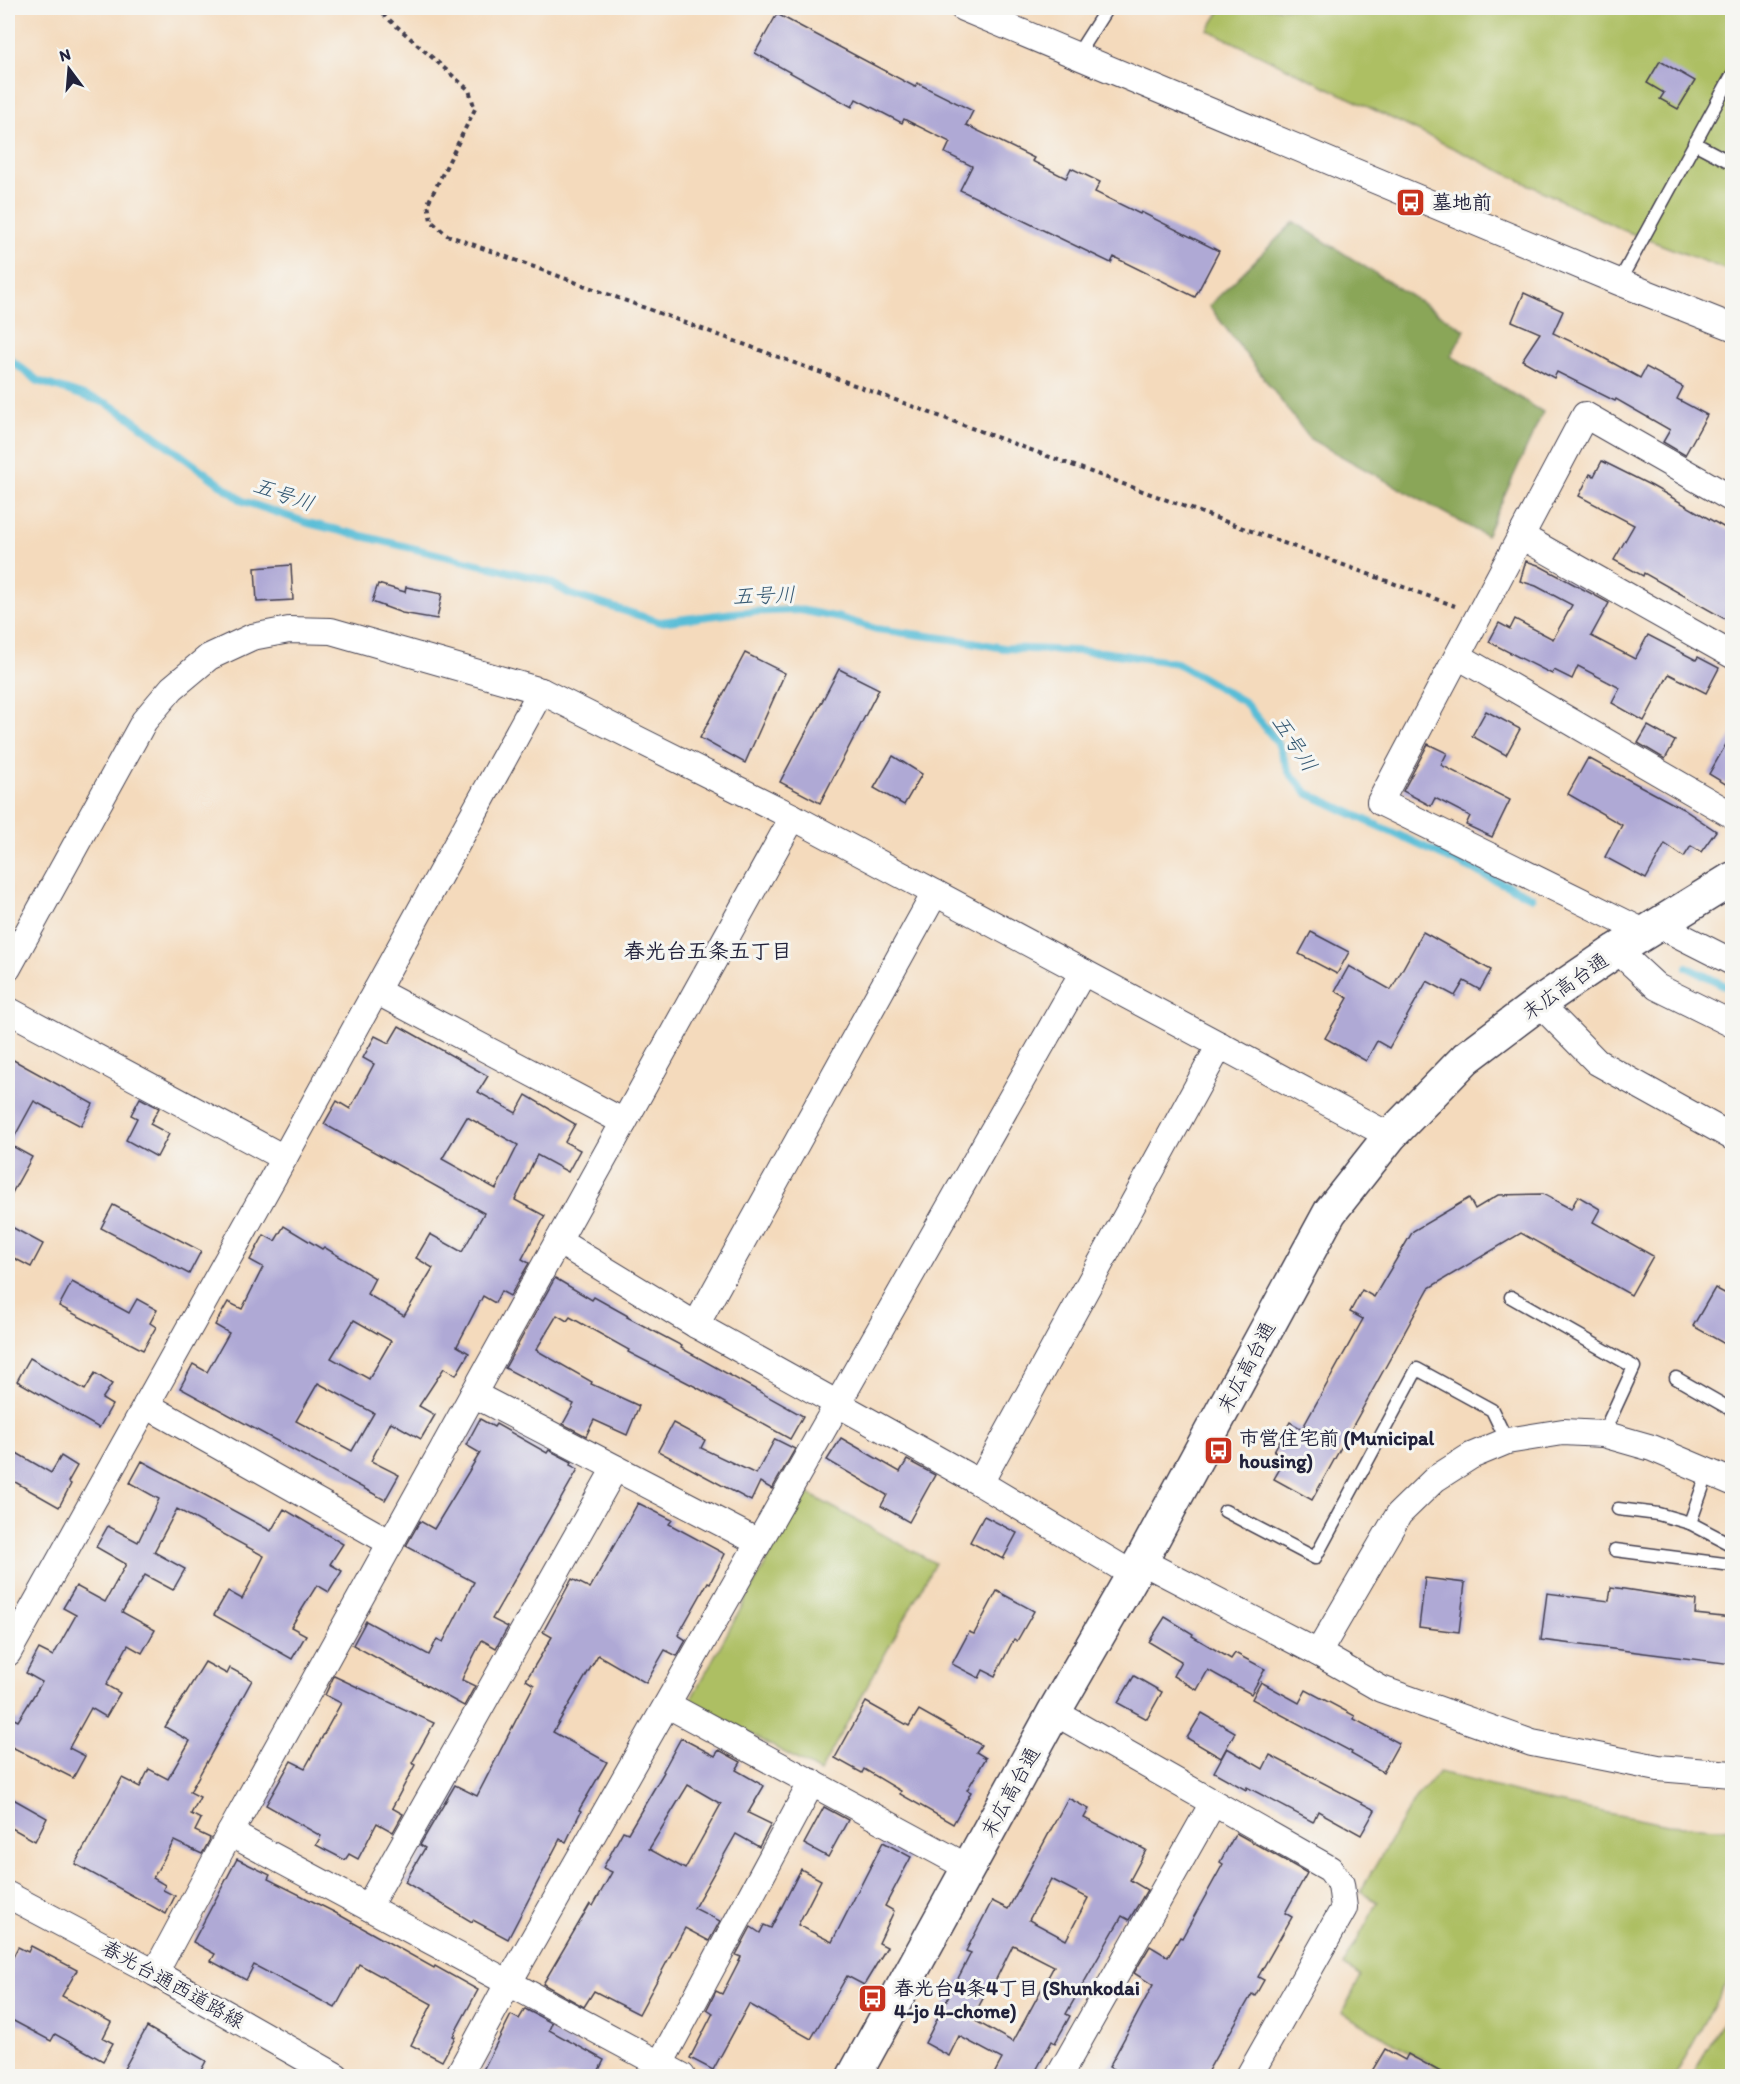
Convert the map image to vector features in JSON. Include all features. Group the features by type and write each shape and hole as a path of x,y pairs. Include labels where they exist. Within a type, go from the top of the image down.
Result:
{"street":[{"path":"963,8 1732,327"},
{"path":"1732,499 1585,415 1380,802 1639,935 1732,962"},
{"path":"1521,536 1732,655"},
{"path":"8,968 144,721 172,687 209,657 252,638 289,630 331,631 541,691 793,817 1390,1136"},
{"path":"1458,656 1732,814"},
{"path":"8,1653 541,691"},
{"path":"155,1973 230,1833 793,817"},
{"name":"末広高台通","path":"854,2076 1054,1712 1137,1568 1330,1212 1390,1136 1466,1058 1539,1003 1639,935 1732,879"},
{"path":"696,1325 935,893"},
{"path":"1639,935 1657,987 1732,1024"},
{"path":"458,2076 508,1982 1083,972"},
{"path":"376,992 624,1122"},
{"path":"1539,1003 1597,1062 1732,1137"},
{"path":"8,1010 284,1158"},
{"path":"980,1483 1220,1045"},
{"path":"558,1241 696,1325 980,1483 1137,1568 1318,1653 1381,1689 1532,1743 1658,1768 1732,1774"},
{"path":"473,1394 758,1542"},
{"path":"146,1405 391,1543"},
{"path":"1318,1653 1399,1514 1435,1479 1471,1456 1507,1441 1563,1432 1603,1434 1652,1448 1732,1482"},
{"path":"368,1907 615,1468"},
{"path":"668,1704 969,1868"},
{"path":"1054,1712 1330,1869 1341,1884 1344,1908 1249,2076"},
{"path":"660,2064 812,1782"},
{"path":"1059,2076 1213,1803"},
{"path":"230,1833 682,2076"},
{"name":"春光台通西道路線","path":"10,1904 155,1973 336,2076"}],"lane":[{"path":"1077,55 1107,8"},
{"path":"1619,282 1732,75"},
{"path":"1694,143 1732,163"},
{"path":"1511,1297 1634,1367 1603,1434"},
{"path":"1225,1511 1315,1558 1417,1369 1492,1410 1507,1441"},
{"path":"1677,1378 1732,1410"},
{"path":"1690,1524 1708,1472"},
{"path":"1618,1509 1658,1514 1690,1524 1732,1545"},
{"path":"1615,1550 1732,1565"}],"path":[{"path":"376,8 469,90 475,109 428,202 431,221 447,235 1479,615"}],"green space":[{"path":"1222,8 1732,8 1732,272 1623,230 1208,30"},
{"path":"1294,222 1465,330 1451,356 1543,412 1486,536 1310,439 1209,306"},
{"path":"805,1492 935,1563 820,1772 690,1701"},
{"path":"1439,1772 1548,1801 1668,1825 1732,1829 1732,1973 1675,2076 1452,2076 1342,2013 1361,1976 1343,1966 1378,1902 1360,1892 1415,1798"},
{"path":"1732,2005 1732,2076 1692,2076"}],"building":[{"path":"777,14 915,87 917,83 973,111 966,125 1034,158 1032,161 1066,178 1071,168 1100,182 1095,192 1219,251 1195,297 1114,257 1111,263 960,190 972,166 945,153 950,142 904,119 902,123 856,99 852,107 755,53"},
{"path":"1660,61 1695,81 1678,109 1660,99 1664,93 1647,83"},
{"path":"1524,293 1563,311 1553,333 1640,378 1646,367 1683,387 1677,399 1707,415 1685,455 1663,442 1670,430 1616,399 1615,401 1557,372 1554,378 1522,360 1540,333 1512,321"},
{"path":"1602,461 1652,486 1732,532 1732,623 1644,573 1643,576 1614,560 1634,525 1579,496 1590,474 1594,476"},
{"path":"1526,561 1538,565 1609,603 1591,636 1635,659 1648,635 1696,660 1698,657 1719,668 1706,693 1669,674 1644,721 1612,703 1620,688 1578,666 1572,679 1554,670 1552,674 1489,642 1499,623 1510,629 1515,619 1553,639 1572,605 1536,586 1520,581"},
{"path":"291,565 293,600 257,602 255,568"},
{"path":"378,584 405,592 406,587 442,594 437,619 402,613 372,602"},
{"path":"745,653 785,673 745,763 700,738"},
{"path":"839,669 879,689 820,803 780,782"},
{"path":"1486,711 1520,729 1506,755 1472,736"},
{"path":"1648,726 1675,741 1665,759 1638,743"},
{"path":"1732,734 1732,788 1709,774"},
{"path":"1428,744 1447,753 1441,765 1510,800 1492,837 1466,825 1470,816 1435,798 1431,806 1403,791"},
{"path":"893,756 922,774 904,805 874,788"},
{"path":"1588,758 1683,809 1716,831 1701,852 1691,846 1684,857 1665,844 1646,879 1605,857 1622,825 1568,794"},
{"path":"1311,932 1349,952 1337,974 1299,954"},
{"path":"1423,932 1491,970 1480,990 1464,981 1455,996 1427,981 1389,1048 1377,1041 1366,1061 1325,1038 1348,998 1335,991 1349,966 1391,990"},
{"path":"399,1026 488,1076 478,1092 516,1113 526,1095 575,1124 565,1142 580,1150 568,1172 537,1155 515,1200 545,1216 522,1259 529,1263 510,1296 501,1291 495,1303 483,1296 457,1346 469,1353 456,1375 444,1368 419,1406 435,1415 421,1439 391,1422 371,1461 399,1475 385,1500 180,1388 193,1364 207,1372 229,1333 215,1325 228,1302 242,1309 263,1267 250,1260 264,1235 275,1241 284,1226 322,1249 324,1247 375,1278 367,1294 404,1316 433,1268 416,1258 430,1234 462,1252 484,1213 324,1124 337,1101 350,1109 374,1064 363,1058 375,1036 389,1043","holes":["467,1117 518,1145 496,1189 442,1159","354,1320 391,1341 369,1379 331,1358","318,1383 374,1413 352,1451 296,1421"]},
{"path":"8,1057 93,1104 81,1126 34,1101 10,1145 32,1157 8,1200"},
{"path":"140,1098 159,1108 150,1124 169,1134 157,1157 126,1140 137,1118 131,1115"},
{"path":"1543,1194 1571,1209 1578,1196 1600,1209 1593,1222 1653,1256 1631,1295 1521,1233 1429,1288 1312,1500 1274,1479 1286,1458 1274,1451 1290,1422 1302,1429 1363,1319 1350,1312 1362,1290 1374,1297 1413,1231 1469,1198 1475,1209 1498,1195"},
{"path":"113,1205 201,1251 189,1274 101,1228"},
{"path":"8,1225 43,1244 31,1267 8,1255"},
{"path":"555,1278 592,1300 594,1297 803,1416 790,1439 628,1352 629,1350 570,1317 567,1321 557,1315 536,1350 592,1382 591,1384 639,1406 627,1435 594,1420 586,1436 563,1424 574,1404 505,1368"},
{"path":"72,1282 129,1313 137,1299 157,1310 150,1323 156,1327 143,1350 59,1306"},
{"path":"1715,1288 1732,1297 1732,1348 1693,1326"},
{"path":"30,1358 85,1390 95,1373 112,1384 102,1399 112,1405 99,1428 17,1381"},
{"path":"480,1419 494,1427 496,1424 547,1453 549,1450 572,1462 570,1465 578,1469 492,1619 508,1627 496,1648 482,1640 463,1677 462,1680 475,1686 464,1706 353,1645 366,1621 429,1655 437,1639 443,1642 474,1582 406,1546 420,1521 434,1529 480,1453 466,1445"},
{"path":"673,1423 705,1440 701,1448 756,1474 775,1439 795,1449 772,1489 760,1482 751,1501 658,1451"},
{"path":"841,1438 900,1472 907,1460 935,1475 909,1522 881,1506 887,1495 827,1460"},
{"path":"8,1448 51,1473 61,1456 77,1466 68,1482 71,1484 59,1507 8,1478"},
{"path":"142,1461 271,1531 284,1509 343,1544 330,1564 342,1571 329,1592 317,1585 291,1627 306,1635 292,1659 214,1615 228,1591 242,1599 264,1556 177,1509 154,1552 185,1569 173,1590 145,1575 122,1612 155,1630 142,1653 128,1645 106,1685 120,1693 106,1717 91,1708 69,1748 85,1756 73,1778 8,1745 8,1716 18,1721 42,1682 26,1673 39,1649 53,1656 76,1615 63,1608 76,1586 105,1602 126,1564 96,1547 108,1526 138,1542 159,1499 130,1483"},
{"path":"638,1503 672,1520 669,1524 725,1554 678,1635 686,1640 677,1656 665,1650 646,1683 598,1655 553,1732 607,1762 579,1810 581,1811 566,1842 560,1839 508,1939 473,1920 472,1922 405,1882 425,1848 420,1845 455,1785 477,1796 534,1685 526,1680 552,1637 543,1632 572,1579 590,1588"},
{"path":"984,1516 1017,1533 1003,1559 970,1542"},
{"path":"1425,1578 1465,1583 1459,1632 1419,1627"},
{"path":"1611,1587 1696,1600 1695,1614 1732,1618 1732,1664 1541,1640 1547,1593 1609,1601"},
{"path":"997,1591 1034,1611 1017,1641 1014,1639 995,1676 983,1670 979,1678 952,1664 969,1632 974,1634"},
{"path":"1165,1617 1231,1659 1235,1653 1265,1669 1251,1694 1208,1670 1197,1690 1173,1676 1181,1661 1149,1642"},
{"path":"205,1662 227,1674 230,1668 252,1680 190,1792 200,1797 191,1814 201,1819 195,1831 210,1838 209,1841 202,1854 174,1841 153,1878 165,1885 163,1890 175,1896 166,1914 75,1864 122,1778 140,1787 149,1769 168,1779 190,1741 165,1727"},
{"path":"334,1676 434,1723 412,1763 415,1765 392,1808 403,1814 393,1832 377,1823 358,1859 349,1854 345,1860 316,1845 321,1836 266,1805 291,1761 305,1768 341,1703 325,1695"},
{"path":"1134,1676 1162,1692 1147,1719 1118,1703"},
{"path":"1261,1682 1299,1703 1306,1690 1399,1743 1383,1772 1351,1754 1352,1752 1252,1699"},
{"path":"866,1702 909,1726 919,1710 981,1745 976,1752 986,1758 967,1790 971,1792 953,1824 900,1794 901,1791 864,1769 862,1773 835,1758"},
{"path":"1202,1713 1235,1732 1221,1758 1187,1738"},
{"path":"681,1738 715,1756 719,1750 741,1762 736,1770 764,1786 748,1813 771,1824 759,1847 736,1834 694,1908 720,1921 709,1941 685,1928 639,2014 594,1991 584,2007 543,1984 590,1904 593,1906 612,1872 603,1868 623,1831 628,1833","holes":["688,1785 721,1804 685,1869 649,1849"]},
{"path":"1227,1748 1263,1769 1270,1755 1375,1810 1361,1835 1318,1811 1313,1822 1214,1772"},
{"path":"8,1796 47,1818 35,1841 8,1826"},
{"path":"1068,1798 1089,1809 1084,1818 1146,1850 1130,1880 1147,1890 1129,1920 1122,1916 1066,2014 1070,2016 1055,2043 1052,2041 1033,2076 993,2076 1002,2059 959,2036 949,2056 925,2043 971,1953 966,1951 992,1901 1008,1909","holes":["1051,1879 1088,1898 1066,1940 1029,1920","1013,1945 1054,1966 1013,2042 972,2019"]},
{"path":"824,1807 848,1820 828,1857 804,1844"},
{"path":"1236,1833 1307,1873 1285,1913 1292,1917 1258,1977 1264,1980 1255,1996 1252,1994 1205,2076 1126,2076 1109,2067 1153,1985 1134,1973 1150,1946 1168,1957 1180,1937 1182,1938 1223,1864 1220,1862"},
{"path":"883,1842 911,1857 885,1906 894,1911 879,1943 887,1947 864,1985 847,1976 811,2039 749,2004 713,2070 690,2058 713,2013 707,2009 716,1991 722,1994 741,1957 736,1955 751,1927 760,1933 764,1925 771,1928 801,1869 821,1880 798,1925 832,1942"},
{"path":"237,1859 270,1875 268,1879 478,1990 442,2061 411,2045 432,2004 359,1964 335,2008 254,1965 246,1980 211,1961 215,1954 193,1942"},
{"path":"31,1946 77,1970 62,1996 111,2022 103,2038 113,2043 103,2061 55,2034 51,2041 8,2018 8,1967 18,1947 28,1952"},
{"path":"525,2009 552,2023 549,2030 604,2060 596,2076 480,2076 511,2015 519,2019"},
{"path":"147,2027 206,2061 198,2076 138,2076 124,2069"},
{"path":"1385,2049 1405,2060 1408,2054 1448,2076 1369,2076"}],"waterway":[{"name":"五号川","path":"8,358 38,381 106,403 128,416 243,501 308,523 548,581 570,594 660,622 742,612 800,610 840,618 876,629 1003,648 1102,652 1177,663 1244,702 1278,743 1289,772 1307,793 1532,897"},
{"name":"五号川","path":"1687,967 1732,989"}],"place":[{"name":"墓地前","path":"1411,202"},
{"name":"市営住宅前 (Municipal housing)","path":"1218,1450"},
{"name":"春光台4条4丁目 (Shunkodai 4-jo 4-chome)","path":"873,1999"}],"district":[{"name":"春光台五条五丁目","path":"708,950"}]}
